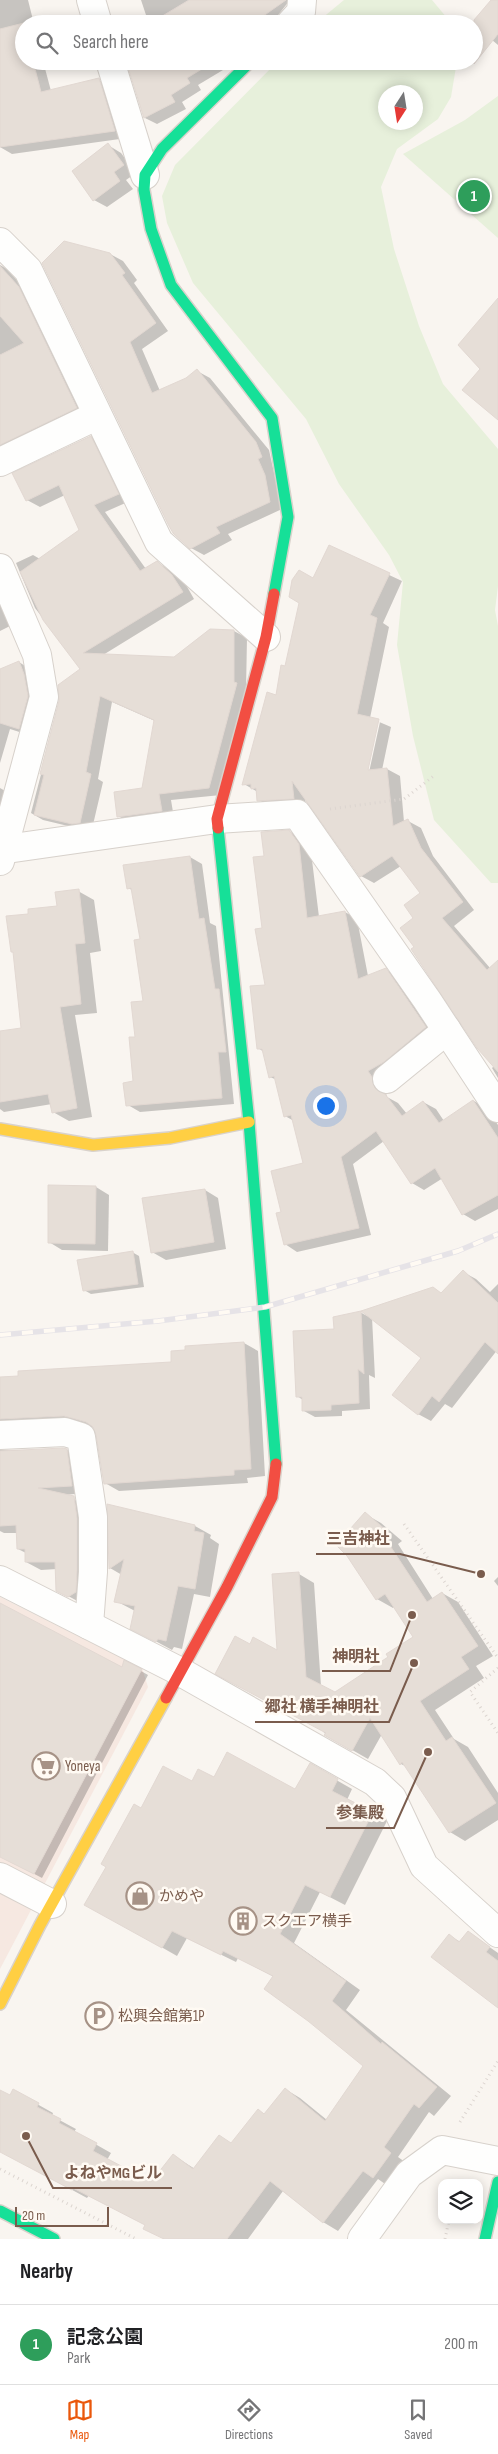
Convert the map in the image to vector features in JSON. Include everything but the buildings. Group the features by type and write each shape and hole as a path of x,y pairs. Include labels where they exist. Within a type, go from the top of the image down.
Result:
{"street":[{"path":"91,0 95,15"},
{"path":"298,15 301,12 302,0"},
{"path":"0,2004 52,1904 227,1587 272,1497 277,1470 249,1122 217,819 266,637 288,517 272,418 171,285 151,230 144,190 145,175 113,70"},
{"path":"145,175 162,149 242,70"},
{"path":"0,242 28,270 96,416 158,542 266,637"},
{"path":"0,462 96,416"},
{"path":"0,568 37,655 44,697 1,854 217,819 297,814 447,1030 498,1108"},
{"path":"387,1079 447,1030"},
{"path":"0,1129 93,1145 170,1138 249,1122"},
{"path":"0,1435 65,1432 81,1437 93,1517 93,1572 89,1625"},
{"path":"0,1580 179,1672 375,1782 392,1798 424,1866 498,1933"},
{"path":"0,1877 52,1904"},
{"path":"362,2239 409,2174 442,2150 498,2161"},
{"path":"485,2239 498,2182"},
{"path":"0,2211 54,2239"}],"path":[{"path":"297,814 404,799 435,775"},
{"path":"404,1524 498,1658"},
{"path":"498,1668 470,1692 498,1733"},
{"path":"442,2150 498,2061"},
{"path":"0,2169 136,2239"},
{"path":"445,2239 448,2224"}],"shaded area":[{"name":"Yoneya","path":"0,1597 142,1668 148,1687 0,1969"}],"green space":[{"path":"344,0 432,0 444,15 326,15"},
{"path":"269,70 456,70 451,97 438,119 423,130 423,85 378,85 378,130 423,130 397,149 381,187 394,249 419,326 443,384 498,449 498,586 495,610 498,626 498,883 491,883 434,820 413,736 397,645 403,582 389,555 339,484 306,419 193,283 167,223 162,196 175,165"},
{"path":"498,96 498,238 403,154 465,120"}],"railway":[{"path":"0,1335 158,1321 265,1307 458,1251 498,1234"}],"traffic: fast":[{"path":"242,70 162,149 145,175 144,190 151,229 171,285 272,418 288,517 274,594"},
{"path":"218,828 249,1122 276,1464"},
{"path":"485,2239 498,2182"},
{"path":"0,2211 54,2239"}],"traffic: slow":[{"path":"0,1129 93,1145 170,1138 249,1122"},
{"path":"0,2004 40,1925 166,1698"}],"traffic: jam":[{"path":"218,828 217,819 266,637 274,594"},
{"path":"166,1698 227,1587 272,1497 276,1464"}],"place":[{"name":"記念公園","path":"474,196"},
{"name":"三吉神社","path":"481,1574"},
{"name":"神明社","path":"412,1615"},
{"name":"郷社 横手神明社","path":"414,1663"},
{"name":"参集殿","path":"428,1752"},
{"name":"Yoneya","path":"46,1766"},
{"name":"かめや","path":"140,1896"},
{"name":"スクエア横手","path":"243,1921"},
{"name":"松興会館第1P","path":"99,2016"},
{"name":"よねやMGビル","path":"26,2136"}]}
